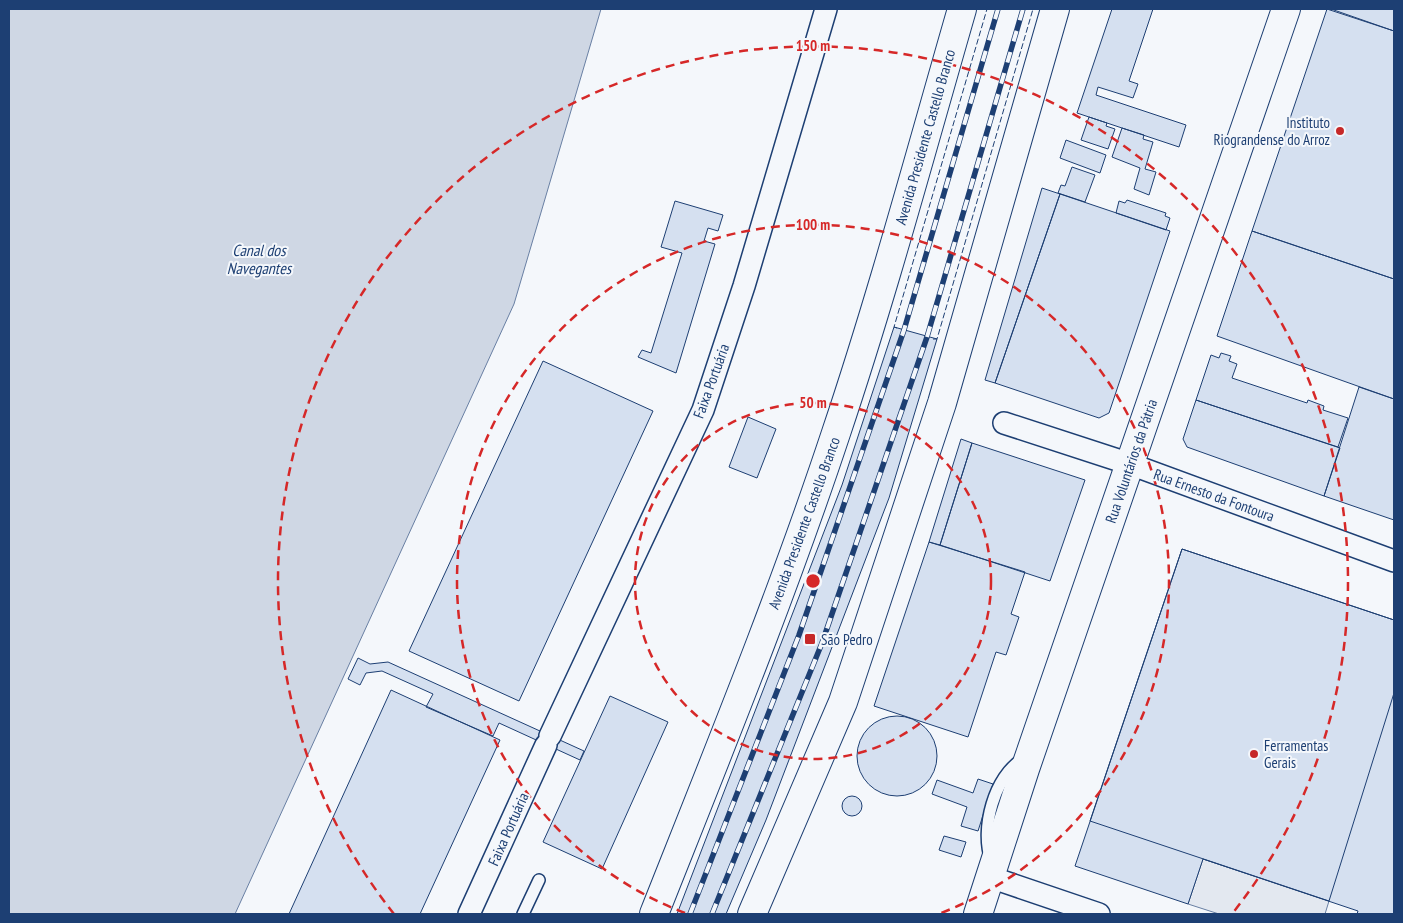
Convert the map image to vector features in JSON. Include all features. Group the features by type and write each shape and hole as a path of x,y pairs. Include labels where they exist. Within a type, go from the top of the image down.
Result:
{"main road":[{"name":"Avenida Presidente Castello Branco","path":"654,914 771,618 836,435 873,320 962,9"},
{"path":"752,914 843,702 942,403 1055,9"},
{"name":"Rua Voluntários da Pátria","path":"978,914 1286,9"}],"street":[{"name":"Faixa Portuária","path":"469,914 548,740 703,410 744,286 826,9"},
{"name":"Rua Ernesto da Fontoura","path":"1004,423 1130,464 1394,561"},
{"path":"992,872 1099,914"}],"lane":[{"path":"523,914 539,880"}],"shaded area":[{"path":"1203,859 1329,901 1325,914 1219,914 1188,904"}],"water":[{"name":"Canal dos Navegantes","path":"9,9 601,9 514,304 235,914 9,914"}],"building":[{"path":"1112,9 1153,9 1129,81 1138,84 1133,98 1098,87 1096,95 1186,125 1179,147 1077,113"},
{"name":"Instituto Riograndense do Arroz","path":"1327,9 1394,31 1394,279 1252,231"},
{"path":"1331,9 1394,9 1394,31"},
{"path":"1089,117 1107,123 1106,126 1115,129 1108,149 1081,140"},
{"path":"1122,128 1144,135 1143,139 1153,142 1145,169 1156,172 1149,195 1134,189 1140,168 1112,157"},
{"path":"1066,140 1106,155 1100,173 1060,158"},
{"path":"1072,167 1095,175 1085,202 1058,193 1061,185 1065,186"},
{"path":"1042,188 1060,194 995,383 985,380"},
{"path":"1060,194 1170,231 1109,413 1099,418 995,383"},
{"path":"1127,200 1166,213 1165,216 1170,218 1166,230 1116,213 1119,201 1125,203"},
{"path":"675,201 723,215 718,231 708,228 704,241 715,244 676,373 638,357 642,350 651,353 682,253 661,247"},
{"path":"1252,231 1394,279 1394,399 1217,336"},
{"path":"894,327 937,339 889,498 766,820 726,914 677,914 842,485"},
{"path":"1221,353 1231,356 1229,361 1237,364 1232,378 1307,403 1308,400 1324,406 1323,410 1348,418 1338,447 1196,400 1211,355 1219,358"},
{"path":"543,361 653,411 519,701 409,651"},
{"path":"1359,387 1394,399 1394,520 1324,496"},
{"path":"1196,400 1340,448 1324,496 1187,447 1183,439"},
{"path":"748,417 776,429 757,478 729,467"},
{"path":"961,439 972,443 940,545 929,542"},
{"path":"972,443 1085,480 1050,581 940,545"},
{"path":"929,542 1025,572 1011,614 1019,617 1006,655 996,652 968,737 874,706"},
{"name":"Ferramentas Gerais","path":"1182,549 1394,620 1394,914 1357,914 1358,911 1203,859 1188,904 1075,866"},
{"name":"Ferramentas Gerais","path":"1182,549 1394,620 1394,693 1329,901 1090,821"},
{"path":"358,658 370,664 388,662 584,751 580,760 499,723 493,736 426,707 433,694 382,671 366,673 360,685 348,679"},
{"path":"391,690 500,740 420,914 289,914"},
{"path":"610,696 668,722 602,869 543,842"},
{"path":"897,716 912,719 925,728 934,741 937,756 934,771 925,784 912,793 897,796 882,793 869,784 860,771 857,756 860,741 869,728 882,719"},
{"path":"978,779 993,784 978,831 961,826 967,807 932,794 937,780 973,793"},
{"path":"852,796 859,799 862,806 859,813 852,816 845,813 842,806 845,799"},
{"path":"944,836 966,842 961,857 939,850"}],"railway":[{"path":"690,914 799,635 904,330 998,9"},
{"path":"712,914 822,643 927,337 1023,9"}],"fence":[{"path":"897,328 894,327 987,9"},
{"path":"933,339 937,339 1033,9"}],"place":[{"name":"Instituto Riograndense do Arroz","path":"1340,131"},
{"name":"São Pedro","path":"810,639"},
{"name":"Ferramentas Gerais","path":"1254,754"}]}
